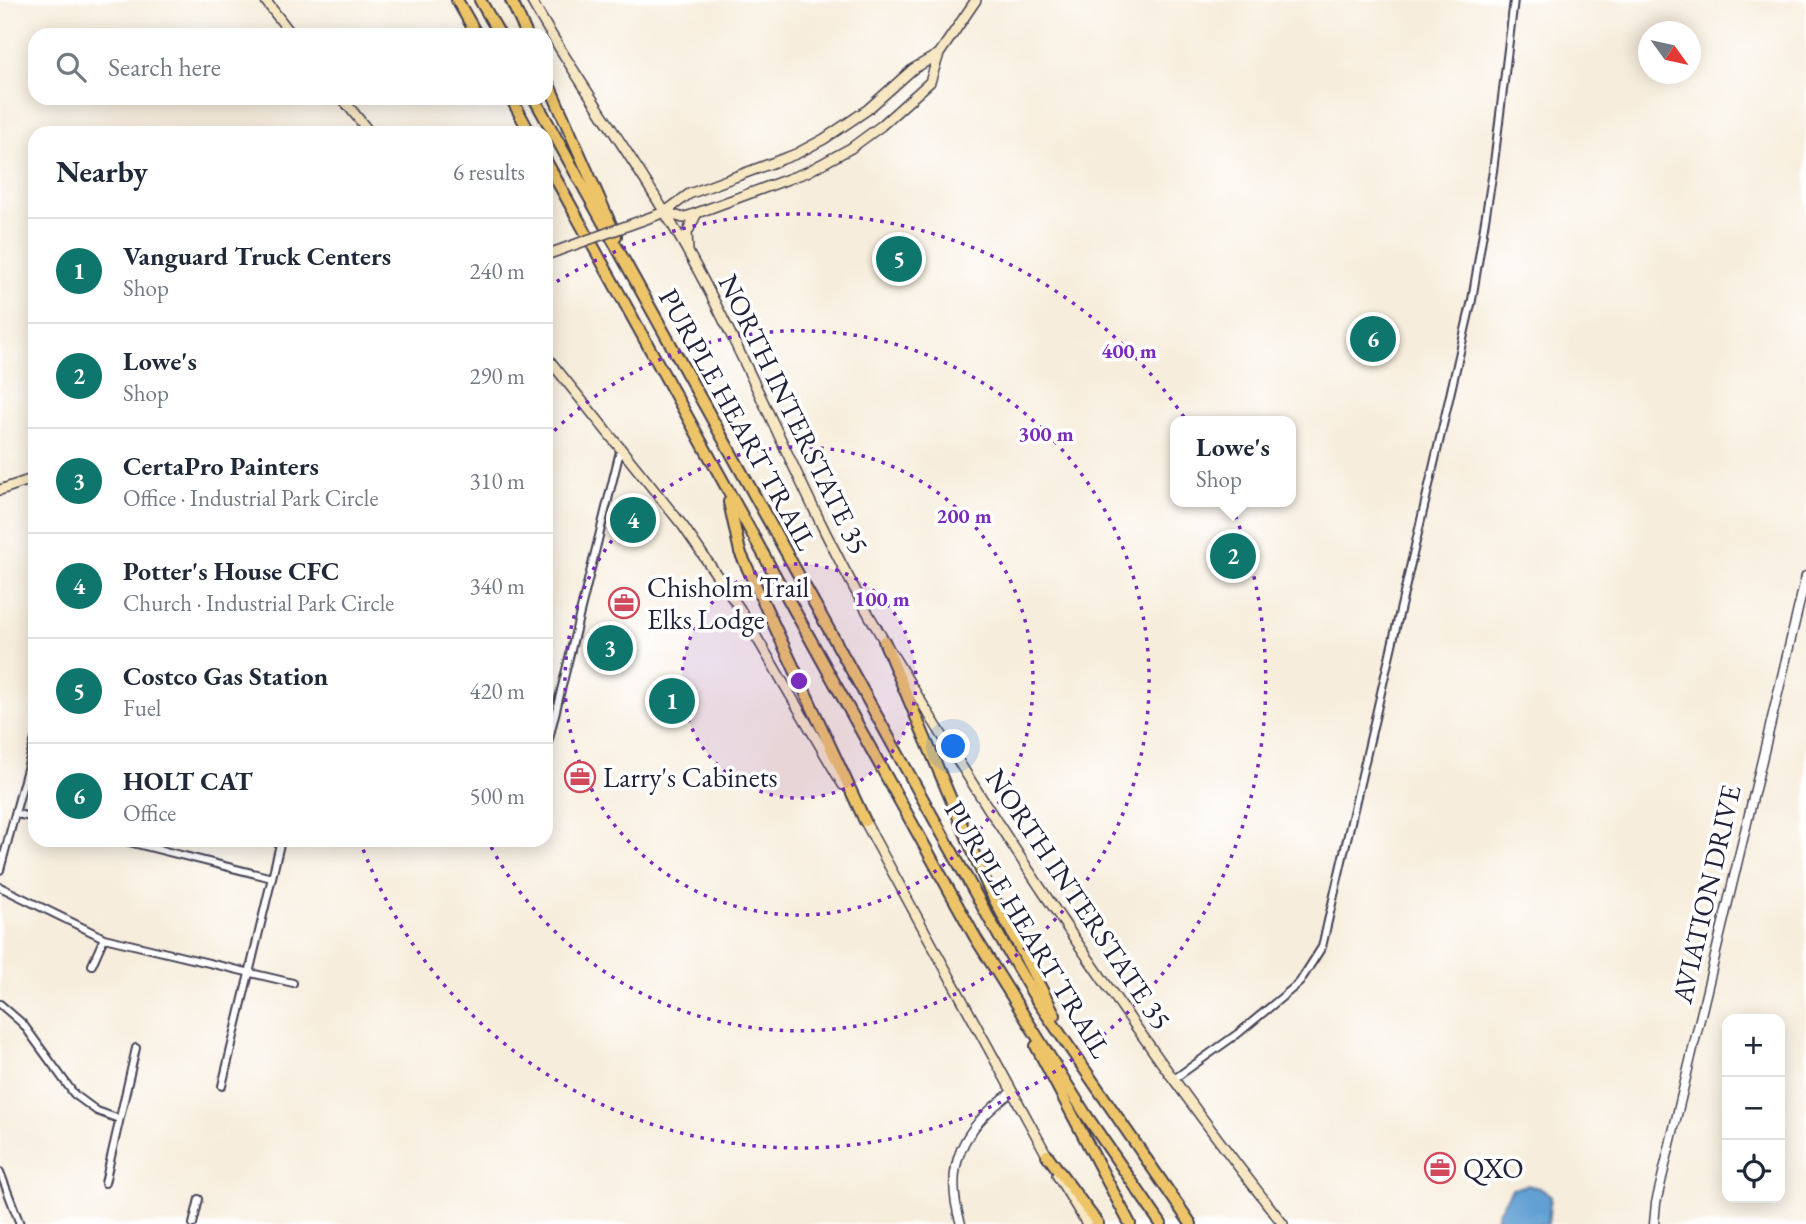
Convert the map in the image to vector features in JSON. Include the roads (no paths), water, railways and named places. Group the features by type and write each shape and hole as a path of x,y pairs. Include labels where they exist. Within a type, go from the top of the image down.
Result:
{"highway":[{"path":"457,0 473,28"},
{"path":"480,0 496,28"},
{"path":"511,0 524,28"},
{"path":"553,93 631,272"},
{"path":"515,105 526,126"},
{"name":"PURPLE HEART TRAIL","path":"538,105 550,126"},
{"name":"PURPLE HEART TRAIL","path":"553,132 1000,938 1036,999 1191,1224"},
{"name":"PURPLE HEART TRAIL","path":"553,174 915,831 1017,1006 1161,1224"},
{"path":"727,492 740,552 865,821"},
{"path":"884,641 988,887 1074,1052"},
{"path":"1017,1006 1047,1071 1130,1224"},
{"path":"1047,1155 1098,1224"}],"main road":[{"path":"265,0 287,28"},
{"name":"NORTH INTERSTATE 35","path":"531,0 549,28"},
{"path":"664,212 683,218 798,176 851,148 909,103 930,82 939,54 976,0"},
{"name":"NORTH INTERSTATE 35","path":"553,35 688,253 766,406 826,535 884,641 1071,937 1283,1224"},
{"path":"553,252 664,212 689,194 796,154 867,110 913,69 939,54"},
{"path":"348,105 364,126"},
{"path":"688,253 687,233 697,213"},
{"path":"553,364 683,526 740,609 865,821 1087,1224"},
{"path":"0,490 28,480"}],"street":[{"path":"1174,1079 1240,1032 1299,983 1322,947 1472,300 1493,171 1514,0"},
{"path":"553,723 621,447"},
{"name":"AVIATION DRIVE","path":"1654,1224 1656,1203 1806,576"},
{"path":"0,870 28,768"},
{"path":"17,814 28,816"},
{"path":"149,847 272,878"},
{"path":"222,1086 279,847"},
{"path":"0,887 104,938 293,983"},
{"path":"92,965 104,938"},
{"path":"0,1004 23,1024 74,1094 97,1111 120,1119"},
{"path":"105,1183 136,1048"},
{"path":"961,1224 955,1205 953,1180 957,1158 966,1138 980,1119 1012,1092"},
{"path":"0,1172 20,1224"},
{"path":"193,1224 199,1199"}],"water":[{"path":"1527,1185 1543,1189 1551,1196 1548,1224 1495,1224 1498,1212 1512,1189"}],"place":[{"name":"Costco Gas Station","path":"899,259"},
{"name":"HOLT CAT","path":"1373,339"},
{"name":"Potter's House CFC","path":"633,520"},
{"name":"Lowe's","path":"1233,556"},
{"name":"Chisholm Trail Elks Lodge","path":"624,603"},
{"name":"CertaPro Painters","path":"610,648"},
{"name":"Vanguard Truck Centers","path":"672,701"},
{"name":"Larry's Cabinets","path":"580,777"},
{"name":"QXO","path":"1440,1168"}]}
